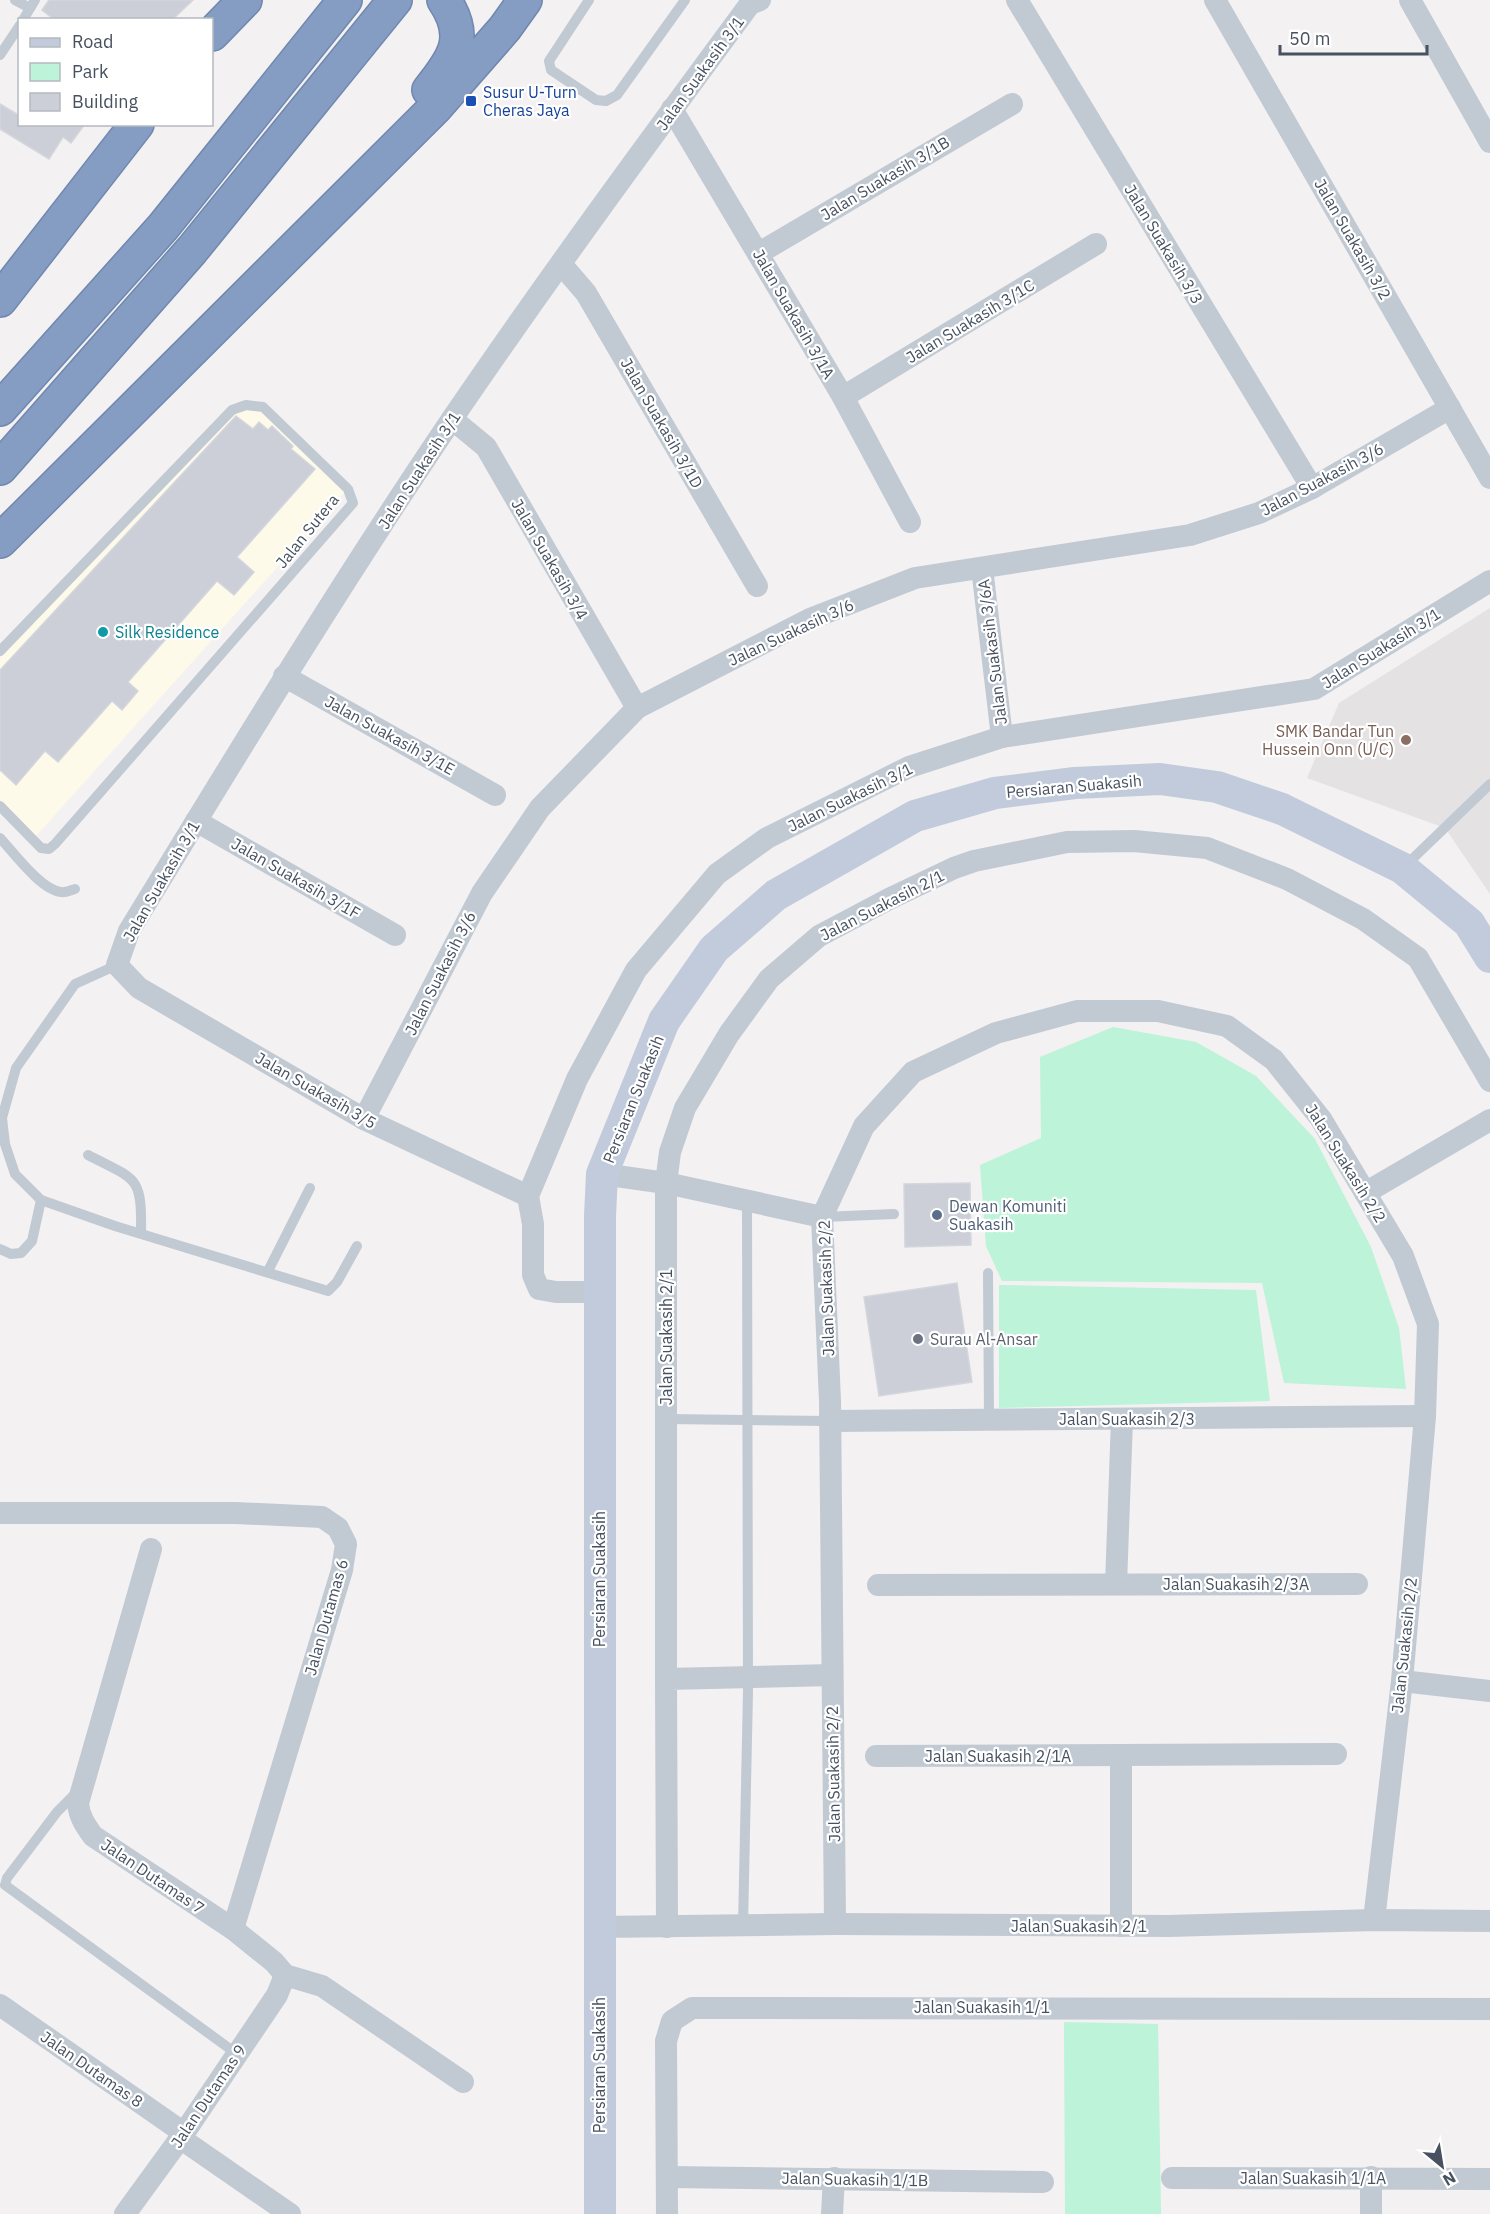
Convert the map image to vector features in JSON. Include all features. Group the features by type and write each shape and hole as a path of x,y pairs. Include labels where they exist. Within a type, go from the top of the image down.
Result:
{"highway":[{"path":"213,21 226,0"},
{"path":"213,33 244,0"},
{"path":"0,409 163,227 345,0"},
{"path":"0,468 192,250 395,0"},
{"path":"333,207 450,63 459,37 454,15 444,0"},
{"path":"0,541 455,87 505,28 525,0"},
{"path":"0,300 135,126"}],"street":[{"name":"Jalan Suakasih 3/1","path":"117,965 129,931 284,676 452,419 672,109 750,4 760,0"},
{"name":"Jalan Suakasih 3/3","path":"1017,0 1312,488"},
{"name":"Jalan Suakasih 3/2","path":"1215,0 1490,478"},
{"path":"1410,0 1490,141"},
{"name":"Jalan Suakasih 3/1B","path":"759,253 1012,104"},
{"name":"Jalan Suakasih 3/1A","path":"672,109 843,397 910,522"},
{"name":"Jalan Suakasih 3/1C","path":"843,397 1096,244"},
{"name":"Jalan Suakasih 3/1D","path":"561,264 586,293 757,586"},
{"name":"Jalan Suakasih 3/6","path":"364,1119 482,893 540,808 637,708 810,619 915,578 1190,535 1258,513 1312,488 1450,408"},
{"name":"Jalan Suakasih 3/4","path":"452,419 486,447 637,708"},
{"name":"Jalan Suakasih 3/6A","path":"982,568 1002,737"},
{"name":"Jalan Suakasih 3/1","path":"528,1196 577,1079 636,970 717,874 767,838 909,767 1002,737 1314,689 1490,581"},
{"name":"Jalan Suakasih 3/1E","path":"284,676 495,795"},
{"name":"Persiaran Suakasih","path":"600,2214 598,1927 602,1174 664,1022 714,949 776,895 915,816 995,793 1075,783 1160,780 1217,787 1282,809 1402,868 1469,922 1490,957"},
{"name":"Jalan Suakasih 3/1F","path":"196,821 395,935"},
{"name":"Jalan Suakasih 2/1","path":"668,1927 666,1184 670,1152 685,1108 729,1034 769,979 819,936 889,899 974,861 1066,842 1134,841 1207,848 1287,879 1363,919 1418,958 1490,1081"},
{"name":"Jalan Suakasih 3/5","path":"117,965 139,988 364,1119 528,1196"},
{"name":"Jalan Suakasih 2/2","path":"835,1924 829,1421 822,1217 864,1126 913,1072 996,1033 1077,1011 1158,1011 1227,1026 1275,1060 1321,1119 1403,1256 1428,1324 1425,1416 1402,1681 1374,1920"},
{"path":"1365,1193 1490,1120"},
{"path":"602,1174 666,1184 747,1203 822,1217"},
{"path":"528,1196 533,1224 533,1275 540,1288 556,1292 600,1292"},
{"name":"Jalan Suakasih 2/3","path":"829,1421 1425,1416"},
{"path":"1116,1584 1122,1420"},
{"name":"Jalan Dutamas 6","path":"0,1513 322,1517 338,1528 346,1544 342,1570 233,1929"},
{"name":"Jalan Dutamas 7","path":"151,1549 81,1788 78,1803 79,1814 93,1836 233,1929 274,1962 285,1975 322,1986 463,2082"},
{"name":"Jalan Suakasih 2/3A","path":"878,1585 1357,1584"},
{"path":"666,1679 832,1675"},
{"path":"1402,1681 1490,1691"},
{"name":"Jalan Suakasih 2/1A","path":"876,1756 1336,1754"},
{"path":"1121,1755 1121,1926"},
{"name":"Jalan Suakasih 2/1","path":"598,1927 835,1924 1121,1926 1374,1920 1490,1921"},
{"name":"Jalan Dutamas 9","path":"124,2214 182,2136 277,1995 285,1975"},
{"name":"Jalan Dutamas 8","path":"0,2005 290,2214"},
{"name":"Jalan Suakasih 1/1","path":"667,2214 666,2041 672,2021 692,2008 1490,2009"},
{"name":"Jalan Suakasih 1/1B","path":"668,2177 1042,2182"},
{"path":"1371,2177 1371,2214"},
{"path":"832,2214 834,2178"},
{"name":"Jalan Suakasih 1/1A","path":"1172,2178 1490,2179"}],"lane":[{"path":"15,0 33,4 24,18"},
{"path":"590,0 549,61 551,70 596,100 606,101 617,94 685,0"},
{"path":"0,55 18,27"},
{"name":"Jalan Sutera","path":"0,651 232,410 246,405 263,407 348,489 353,503 55,844 49,849 41,848 0,806"},
{"path":"1402,868 1490,784"},
{"path":"0,838 50,888 62,893 75,890"},
{"path":"117,965 75,984 16,1068 2,1118 3,1142 15,1174 41,1200 328,1290 337,1282 357,1246"},
{"path":"88,1155 125,1174 136,1184 142,1196 141,1232"},
{"path":"268,1271 310,1188"},
{"path":"0,1250 12,1254 21,1253 32,1241 41,1200"},
{"path":"743,1926 747,1677 747,1203"},
{"path":"822,1217 894,1214"},
{"path":"988,1273 989,1419"},
{"path":"666,1419 829,1421"},
{"path":"81,1788 57,1812 7,1878 5,1885 237,2054"}],"shaded area":[{"name":"Silk Residence","path":"247,409 261,410 345,492 36,836 0,800 0,658 235,413"},
{"name":"SMK Bandar Tun Hussein Onn (U/C)","path":"1490,608 1490,894 1445,828 1307,778 1339,703"}],"green space":[{"path":"1113,1027 1196,1042 1256,1076 1315,1139 1371,1247 1399,1328 1406,1389 1284,1383 1262,1283 1002,1281 986,1246 980,1165 1041,1138 1040,1057"},
{"path":"999,1285 1256,1290 1270,1401 999,1408"},
{"path":"1064,2022 1158,2024 1161,2214 1065,2214"}],"building":[{"path":"49,0 193,0 174,18 52,18 42,10"},
{"path":"0,104 18,115 18,126 84,126 71,143 63,137 49,159 0,129"},
{"name":"Silk Residence","path":"236,416 253,429 259,422 268,430 272,426 293,446 291,449 315,469 237,557 254,572 234,595 217,581 128,682 138,691 122,710 112,701 58,762 45,751 16,785 0,770 0,670"},
{"name":"Dewan Komuniti Suakasih","path":"970,1183 971,1245 905,1247 904,1184"},
{"name":"Surau Al-Ansar","path":"957,1283 972,1382 879,1396 864,1297"}],"place":[{"name":"Susur U-Turn Cheras Jaya","path":"471,101"},
{"name":"Silk Residence","path":"103,632"},
{"name":"SMK Bandar Tun Hussein Onn (U/C)","path":"1406,740"},
{"name":"Dewan Komuniti Suakasih","path":"937,1215"},
{"name":"Surau Al-Ansar","path":"918,1339"}]}
